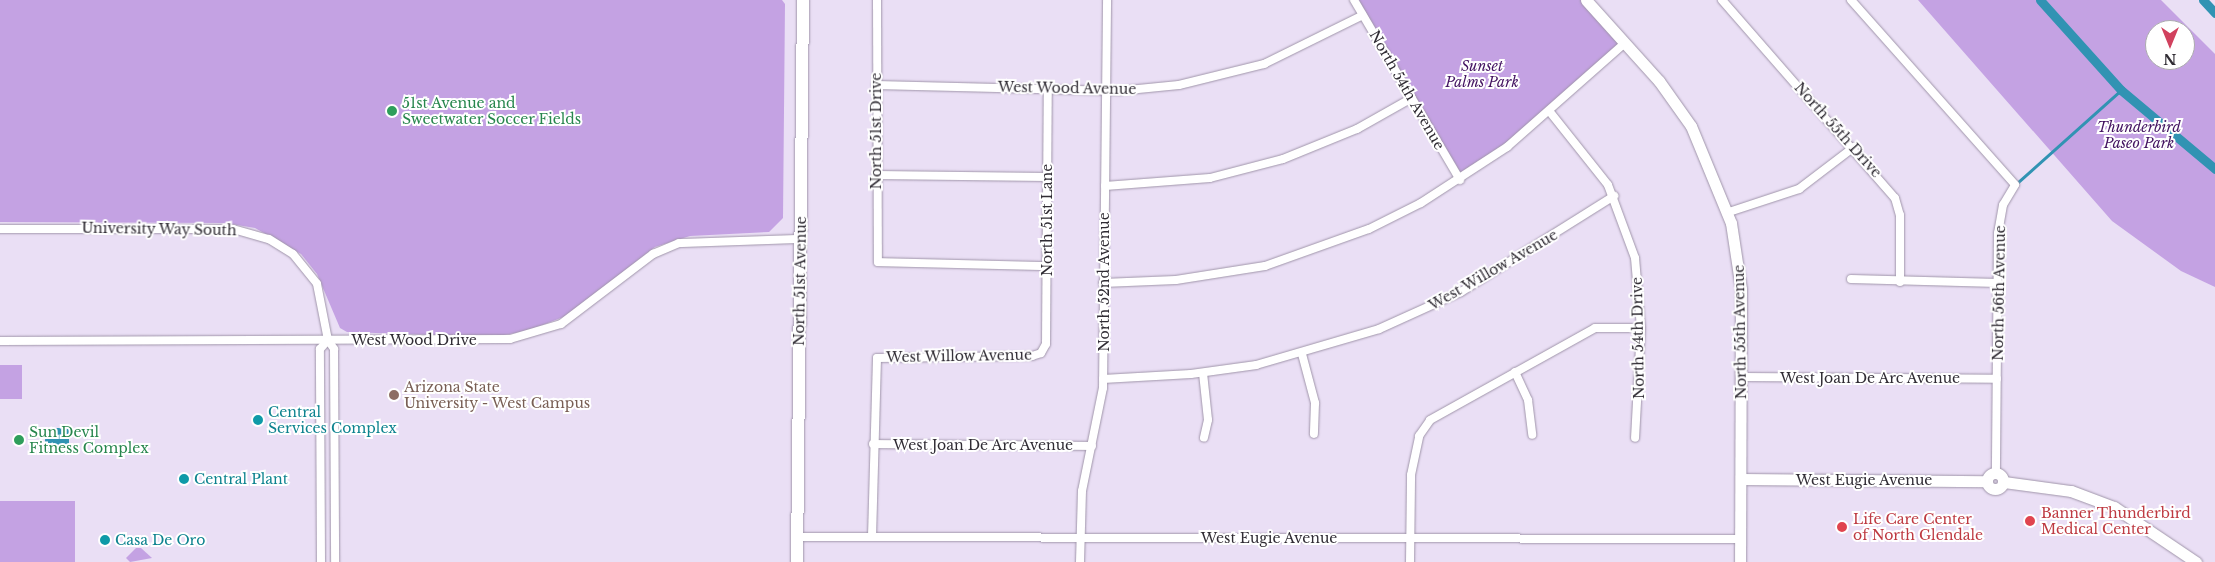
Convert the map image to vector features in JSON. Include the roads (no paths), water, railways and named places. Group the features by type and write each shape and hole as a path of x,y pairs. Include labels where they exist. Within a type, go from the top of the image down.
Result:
{"main road":[{"name":"North 51st Avenue","path":"797,562 803,0"}],"street":[{"name":"North 51st Drive","path":"877,0 876,175 878,262 1046,266"},
{"name":"North 52nd Avenue","path":"1080,562 1082,491 1092,446 1103,379 1107,0"},
{"name":"North 54th Avenue","path":"1354,0 1460,180"},
{"name":"North 55th Avenue","path":"1586,0 1691,126 1728,212 1741,280 1740,562"},
{"name":"North 55th Drive","path":"1722,0 1854,148 1895,198 1900,215 1900,282"},
{"name":"North 56th Avenue","path":"1851,0 2015,184 2001,214 1998,283 1996,478"},
{"name":"West Wood Avenue","path":"876,85 1048,86 1106,90 1179,85 1240,72 1317,41 1364,16"},
{"path":"1103,283 1176,280 1265,266 1369,229 1460,180 1550,112 1624,44"},
{"name":"North 51st Lane","path":"1041,353 1046,344 1048,86"},
{"path":"1105,186 1210,178 1283,159 1356,128 1412,98"},
{"name":"North 54th Drive","path":"1550,112 1594,163 1614,196 1635,258 1641,328 1635,438"},
{"path":"1728,212 1798,189 1854,148"},
{"path":"876,175 1046,177"},
{"name":"West Willow Avenue","path":"1103,379 1203,373 1302,354 1379,329 1452,296 1614,196"},
{"name":"University Way South","path":"0,229 232,229 278,243 306,268 321,298 328,340"},
{"name":"West Wood Drive","path":"0,341 526,337 567,320 653,254 679,243 800,239"},
{"path":"1851,279 1900,282 1998,283"},
{"path":"1410,562 1410,475 1423,427 1515,372 1595,328 1641,328"},
{"path":"321,562 320,350 328,340 334,349 335,562"},
{"name":"West Willow Avenue","path":"873,444 877,358 1041,353"},
{"path":"1302,354 1315,403 1314,434"},
{"path":"1515,372 1528,400 1532,435"},
{"path":"1203,373 1208,420 1204,438"},
{"name":"West Joan De Arc Avenue","path":"1742,377 1997,379"},
{"path":"872,537 873,444"},
{"name":"West Joan De Arc Avenue","path":"873,444 1092,446"},
{"name":"West Eugie Avenue","path":"1741,479 1996,478 2045,486 2097,500 2130,514 2196,562"},
{"name":"West Eugie Avenue","path":"797,537 1740,539"}],"water":[{"path":"45,428 69,428 69,454 45,454"}],"waterway":[{"path":"2040,0 2121,90 2215,169"},
{"path":"2203,0 2215,13"},
{"path":"2016,184 2121,90"}],"place":[{"name":"51st Avenue and Sweetwater Soccer Fields","path":"392,111"},
{"name":"Arizona State University - West Campus","path":"394,395"},
{"name":"Central Services Complex","path":"258,420"},
{"name":"Sun Devil Fitness Complex","path":"19,440"},
{"name":"Central Plant","path":"184,479"},
{"name":"Banner Thunderbird Medical Center","path":"2030,521"},
{"name":"Life Care Center of North Glendale","path":"1842,527"},
{"name":"Casa De Oro","path":"105,540"}],"park label":[{"name":"Sunset Palms Park","path":"1482,74"},
{"name":"Thunderbird Paseo Park","path":"2139,136"}]}
